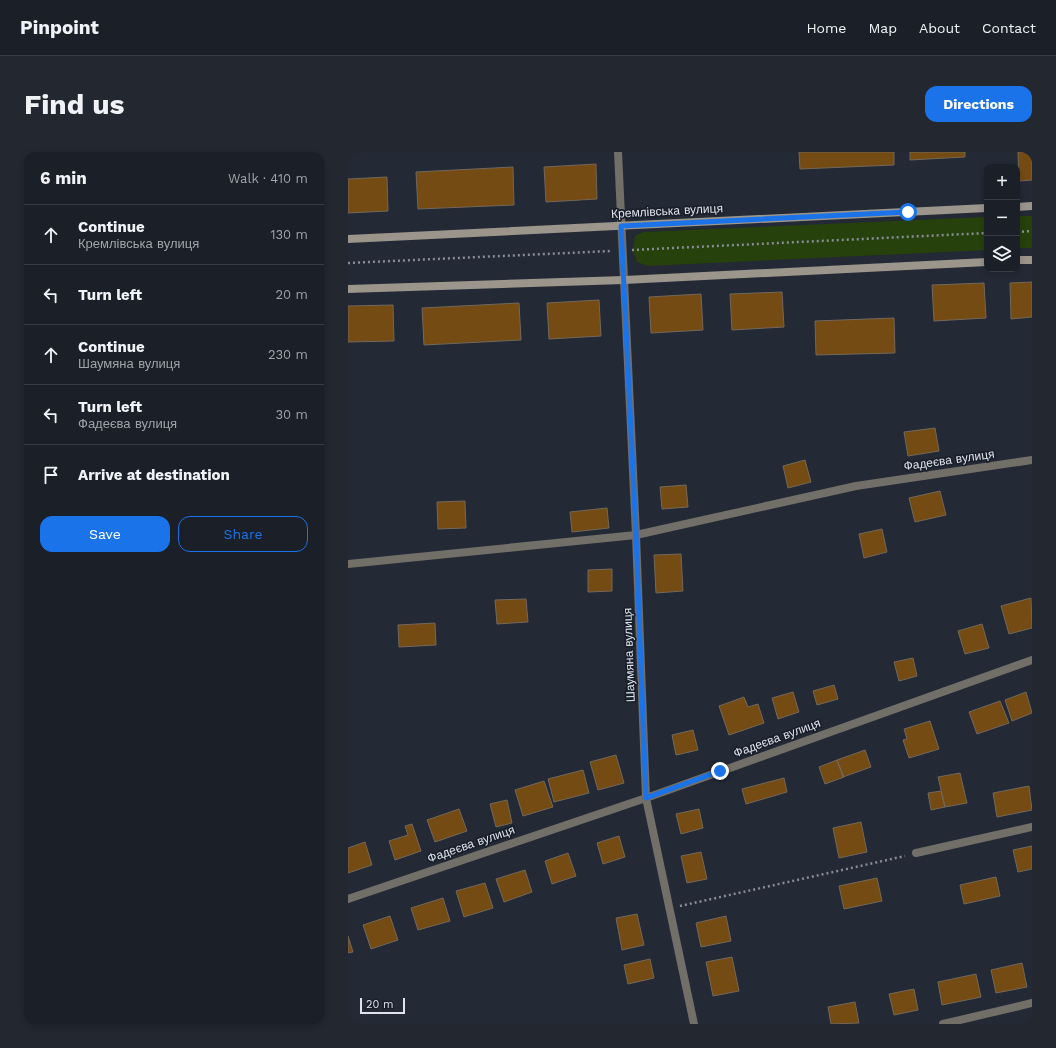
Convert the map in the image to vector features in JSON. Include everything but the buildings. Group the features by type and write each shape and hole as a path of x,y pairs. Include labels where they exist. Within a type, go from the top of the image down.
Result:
{"street":[{"path":"618,152 621,226"},
{"path":"1020,206 1032,206"},
{"name":"Кремлівська вулиця","path":"348,239 984,208"},
{"name":"Шаумяна вулиця","path":"621,226 636,534 646,798 694,1024"},
{"path":"1020,260 1032,260"},
{"path":"348,289 624,280 984,262"},
{"name":"Фадеєва вулиця","path":"348,564 636,534 856,486 1032,460"},
{"name":"Фадеєва вулиця","path":"348,899 646,798 1032,660"},
{"path":"916,853 1032,827"},
{"path":"943,1024 1032,1003"}],"path":[{"path":"1020,232 1032,231"},
{"path":"348,263 984,233"},
{"path":"670,908 916,853"}],"green space":[{"path":"1020,216 1032,216 1032,248 1020,248"},
{"path":"984,217 984,250 648,266 637,262 633,250 635,236 643,232"}],"route":[{"path":"720,771 646,798 636,534 621,226 908,212"}]}
